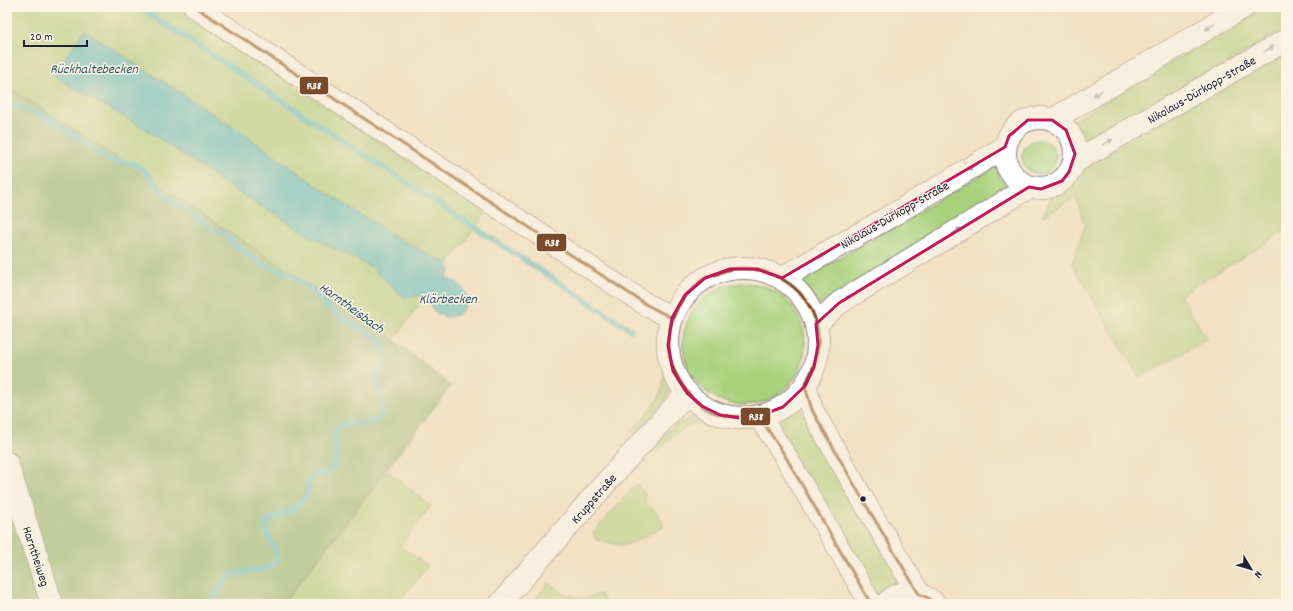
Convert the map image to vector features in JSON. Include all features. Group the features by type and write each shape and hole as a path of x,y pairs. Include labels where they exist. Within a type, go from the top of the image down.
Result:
{"street":[{"path":"195,7 647,305 676,310"},
{"path":"1052,120 1244,7"},
{"name":"Nikolaus-Dürkopp-Straße","path":"1029,187 1041,188 1052,186 1062,181 1074,162 1286,40"},
{"name":"Nikolaus-Dürkopp-Straße","path":"782,278 891,216 1005,147 1010,136 1018,127 1028,120 1040,118 1052,120"},
{"path":"1052,120 1060,124 1071,137 1074,145 1074,162"},
{"path":"1005,147 1006,164 1010,172 1022,184 1029,187"},
{"path":"816,324 839,303 1029,187"},
{"path":"730,268 757,269 782,278 794,287 804,299 811,310 816,324 818,345 814,367 805,386 783,407 759,416 740,418 720,415 702,406 687,393 673,371 668,344 676,310 685,295 705,278 730,268"},
{"path":"805,386 812,410 863,500 927,599"},
{"name":"Kruppstraße","path":"500,604 617,470 687,393"},
{"path":"759,416 784,454 871,604"},
{"name":"Harntheiweg","path":"7,463 52,604"},
{"path":"886,604 894,597 910,593 927,599"}],"highlighted area":[{"path":"1028,120 1052,120 1066,130 1075,154 1069,172 1062,181 1041,189 1029,187 839,303 816,324 818,345 814,367 805,386 783,407 759,416 740,418 720,415 702,406 687,393 673,371 668,345 672,318 685,295 705,278 730,269 757,269 782,278 1005,147 1009,136"}],"green space":[{"path":"7,7 175,7 486,212 449,263 437,259 394,236 326,192 248,137 84,30 147,130 227,185 305,233 371,267 406,298 417,294 425,296 394,340 7,86"},
{"path":"1265,7 1286,7 1286,28 1084,148 1075,131 1068,124"},
{"path":"1286,47 1286,231 1180,295 1207,339 1140,378 1072,264 1085,226 1076,197 1043,216 1052,195 1068,186 1078,171"},
{"path":"7,86 394,340 451,386 282,604 7,604"},
{"path":"1042,140 1051,145 1055,150 1055,164 1051,169 1046,173 1036,174 1032,173 1023,164 1022,154 1023,150 1032,141"},
{"path":"996,166 999,176 1010,191 818,305 814,298 799,282"},
{"path":"744,283 756,284 767,288 778,293 787,301 795,310 800,321 804,332 804,356 800,367 795,378 787,387 778,395 767,400 756,404 744,405 732,404 721,400 710,395 701,387 693,378 688,367 684,356 683,344 684,332 688,321 693,310 701,301 710,293 721,288 732,284"},
{"path":"669,369 671,385 664,402 638,431 629,433 658,399 663,386 664,370"},
{"path":"799,406 901,581 893,584 877,597 774,423"},
{"path":"698,417 718,418 734,423 706,423 690,425 680,430 656,454 654,444 674,426 685,420"},
{"path":"387,471 431,506 400,546 428,566 397,604 283,604"},
{"path":"637,484 645,494 646,504 657,513 664,526 637,541 626,545 618,545 602,540 596,540 593,533"},
{"path":"549,583 564,594 583,599 601,594 606,604 531,604"}],"water":[{"name":"Rückhaltebecken","path":"84,30 248,137 326,192 394,236 437,259 449,263 450,271 446,279 462,286 466,299 465,306 456,315 449,317 441,316 436,313 427,299 423,296 416,296 406,299 371,267 305,233 227,185 147,130 53,76"}],"waterway":[{"path":"139,7 631,330"},
{"name":"Harntheisbach","path":"7,102 14,106 39,114 54,122 86,142 96,153 108,160 134,164 145,171 165,195 177,205 191,212 209,229 225,234 234,244 262,265 293,275 309,288 324,304 348,322 377,338 383,344 385,355 377,378 382,412 378,419 371,423 343,424 338,427 334,436 337,453 333,468 325,473 317,474 310,481 307,495 296,507 268,520 265,528 277,554 276,562 268,568 231,574 226,578 214,597 204,604"}],"transit line":[{"name":"R38","path":"195,7 647,305 672,318"},
{"name":"R38","path":"871,604 784,454 759,416 735,417 714,413 696,402 677,376 671,364 669,351 671,323 681,301 705,278 731,269 748,269 765,272 780,278 793,287 804,299 813,312 817,328 818,346 816,357 805,386 812,410 919,594 928,598 935,604"}],"water label":[{"name":"Klärbecken","path":"448,298"}]}
